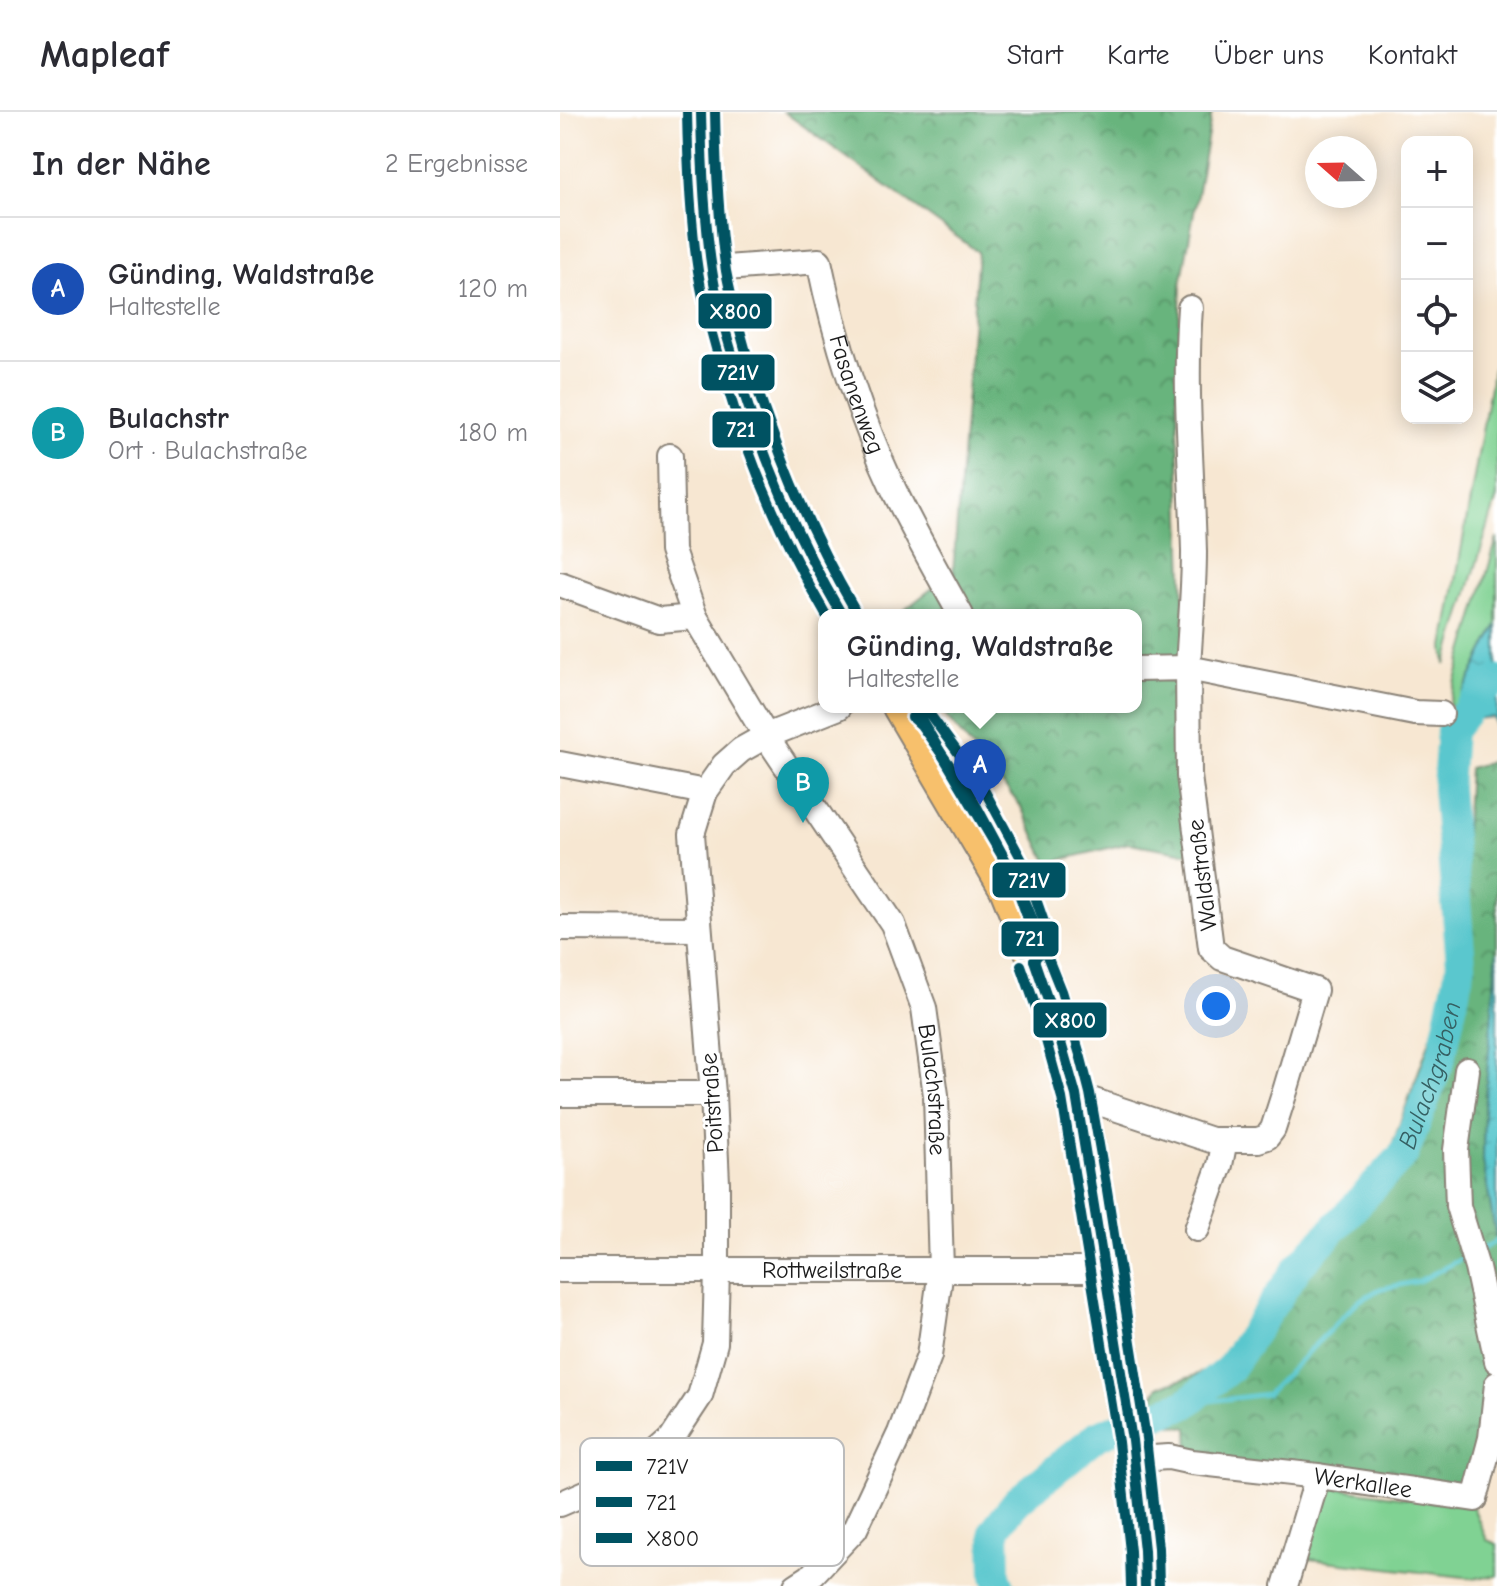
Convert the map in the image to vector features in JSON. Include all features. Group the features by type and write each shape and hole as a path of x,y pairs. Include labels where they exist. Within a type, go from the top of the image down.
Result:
{"main road":[{"path":"701,112 702,167 712,269 723,325 746,404 784,504 839,609"},
{"path":"902,713 1005,889 1048,996 1076,1095 1132,1437 1145,1586"}],"street":[{"name":"Fasanenweg","path":"712,269 819,261 829,313 867,427 895,491 958,609"},
{"name":"Waldstraße","path":"1190,308 1187,416 1194,555 1188,668 1189,776 1211,948 1222,958 1315,990 1273,1129 1267,1137 1258,1140 1225,1140"},
{"name":"Bulachstraße","path":"670,456 672,551 695,617 766,736 893,924 924,1008 936,1095 941,1270 929,1356 900,1433 855,1529 844,1541"},
{"path":"560,584 659,620 695,617"},
{"path":"1142,669 1188,668 1415,713 1441,714"},
{"name":"Poitstraße","path":"672,1438 700,1396 715,1343 717,1183 713,1094 692,834 705,792 724,765 741,750 766,736 824,713"},
{"path":"560,764 705,792"},
{"path":"560,928 698,929"},
{"path":"1467,1070 1456,1150 1458,1206 1497,1361"},
{"path":"560,1094 713,1094"},
{"path":"1076,1095 1211,1140 1225,1140 1220,1165 1197,1229"},
{"name":"Rottweilstraße","path":"560,1270 1106,1270"},
{"name":"Werkallee","path":"1132,1437 1169,1457 1192,1462 1318,1476 1475,1499 1491,1438 1497,1384"},
{"path":"1285,1586 1318,1476"},
{"name":"Poitstraße","path":"560,1504 580,1495"},
{"name":"Bulachstraße","path":"796,1586 820,1566"}],"green space":[{"path":"784,112 1212,112 1181,285 1177,394 1192,854 1129,843 1048,863 1020,805 943,713 1142,713 1142,609 906,609 953,572 978,252"},
{"path":"1497,347 1497,497 1446,665 1444,647"},
{"path":"1497,538 1497,625 1454,711 1449,704"},
{"path":"932,731 995,825 1020,877 1037,928 928,737"},
{"path":"1497,760 1497,951 1483,1160 1497,1244 1497,1437 1472,1485 1189,1459 1188,1428 1153,1421 1149,1403 1159,1386 1223,1364 1285,1263 1389,1154 1447,992 1461,902 1469,768"},
{"path":"1321,1486 1473,1507 1487,1540 1497,1544 1497,1576 1472,1578 1300,1558"}],"water":[{"path":"1497,625 1497,740 1493,717 1465,720 1454,711"},
{"path":"1497,951 1497,1244 1483,1160"}],"waterway":[{"name":"Bulachgraben","path":"1000,1586 996,1576 995,1529 1017,1501 1098,1435 1186,1404 1229,1369 1298,1267 1404,1154 1441,1058 1461,964 1447,788 1451,731 1482,692 1497,680"},
{"name":"Bulachgraben","path":"1480,1250 1497,1241"},
{"name":"Bulachgraben","path":"1186,1404 1267,1394 1357,1302 1380,1289 1419,1281 1467,1256"}],"transit line":[{"name":"721","path":"687,112 695,251 713,339 734,410 768,500 823,609"},
{"name":"721V","path":"701,112 709,250 726,333 757,434 782,496 839,609"},
{"name":"X800","path":"715,112 723,251 743,343 795,490 822,550 854,608"},
{"name":"X800","path":"918,713 1018,883 1061,991 1081,1058 1107,1190 1146,1438 1159,1586"},
{"name":"721V","path":"928,713 981,784 1023,862 1044,922 1043,949 1034,960"},
{"name":"721","path":"912,717 969,792 1010,868 1030,925 1030,943 1023,951"},
{"name":"721V","path":"1034,960 1076,1095 1132,1440 1145,1586"},
{"name":"721","path":"1021,965 1062,1098 1118,1442 1131,1586"}],"place":[{"name":"Günding, Waldstraße","path":"980,805"},
{"name":"Bulachstr","path":"803,823"}]}
